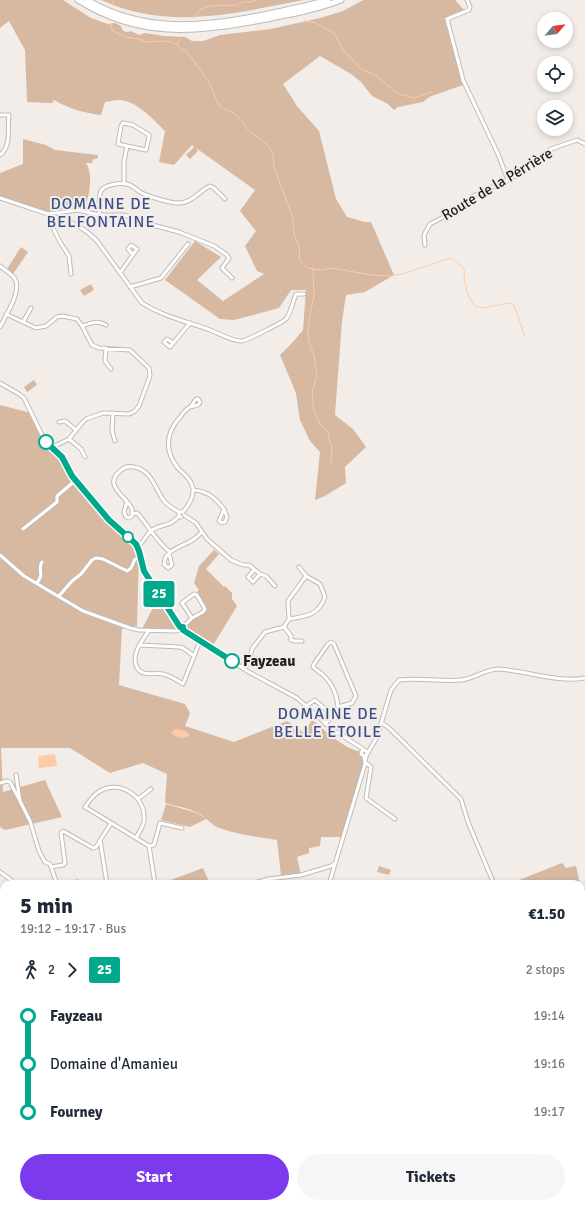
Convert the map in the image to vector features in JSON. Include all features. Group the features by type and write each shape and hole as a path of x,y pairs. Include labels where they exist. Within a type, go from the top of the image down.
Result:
{"highway":[{"path":"78,0 100,12 129,23 147,27 182,30 219,27 288,15 321,7 341,0"},
{"path":"87,0 114,13 131,19 183,26 236,20 328,0"}],"street":[{"path":"467,0 470,7 469,10 446,19 463,80 498,154 508,180"},
{"path":"0,115 9,115 7,145 5,150 0,155"},
{"path":"123,123 133,125 149,135 146,150 127,146 118,144 121,126 123,123"},
{"name":"Route de la Pérrière","path":"424,245 424,235 430,224 463,207 470,197 508,180 525,170 551,150 578,140 585,144"},
{"path":"124,184 124,162 127,146"},
{"path":"99,215 100,192 107,186 124,184 129,185 141,193 160,200 179,204 187,202 210,186 225,199"},
{"path":"0,198 51,215 90,233 142,303 153,310 241,341 248,339 285,320 296,294 304,294"},
{"path":"51,215 78,210 99,215 128,216 145,223 179,232 214,246 228,255 229,258 222,268 232,278"},
{"path":"51,215 54,230 69,256 71,274"},
{"path":"130,287 161,278 188,244"},
{"path":"120,273 133,255"},
{"path":"0,266 16,281 17,290 0,327"},
{"path":"24,322 31,308"},
{"path":"7,312 36,328 42,328 57,317 62,316 77,319 92,345 96,348 130,350 149,368 150,376 139,406 135,411 129,414 103,413 89,418 82,422 69,439 56,446 54,449"},
{"path":"82,326 94,322 102,322 106,325"},
{"path":"173,343 190,323"},
{"path":"106,348 105,361 111,369"},
{"path":"0,383 22,396 44,439 63,458 69,471 109,520 132,540 137,547 145,573 181,628 243,668 297,698 325,724 359,747 364,753 365,762 330,880"},
{"path":"184,513 193,490 190,481 177,467 173,460 168,442 169,435 174,424 191,406"},
{"path":"113,413 112,430 115,441"},
{"path":"59,422 65,421 76,430"},
{"path":"69,439 81,449 85,457"},
{"path":"127,502 124,512 125,515 130,518 132,517 131,507 127,502 115,488 115,477 123,468 136,467 143,470 150,477 164,501 179,514"},
{"path":"25,528 57,502 58,495 76,480"},
{"path":"193,490 204,492 212,496 224,508"},
{"path":"132,514 137,513 144,520 150,531 169,553 191,542 202,532"},
{"path":"137,547 142,543 150,531 155,528 171,524 179,514 184,513"},
{"path":"184,513 196,523 210,542 231,560 243,565 249,565 260,574 266,576 275,586"},
{"path":"0,555 24,576 83,611 130,628 177,631 205,609 197,595 194,594 182,603 192,618"},
{"path":"59,596 72,581 81,574 92,560 96,558 103,559 127,571 131,568 135,559 141,558"},
{"path":"37,583 42,574 40,566 42,562"},
{"path":"289,619 313,614 324,599 325,594 320,584 306,576 299,567"},
{"path":"254,570 248,577 253,582 260,574"},
{"path":"243,668 250,658 251,651 265,632 284,627 289,619 288,601 306,576"},
{"path":"284,627 291,636 291,640 302,641"},
{"path":"149,630 136,652 136,668 140,672 146,674 165,674 183,684 200,641"},
{"path":"325,724 338,707 352,703 356,696 334,644 331,642 324,648 313,667 324,676 332,686 338,707"},
{"path":"140,645 179,647 183,648 194,656"},
{"path":"250,658 262,660 274,665"},
{"path":"364,753 370,749 377,737 391,690 399,680 408,678 462,680 486,671 497,669 578,680 585,678"},
{"path":"306,706 315,700 332,716"},
{"path":"382,723 389,728 461,799 468,822 492,880"},
{"path":"365,762 371,767 366,798 396,819"},
{"path":"16,776 20,801"},
{"path":"0,783 10,782 30,821 39,851 45,862 50,864 55,880"},
{"path":"136,838 142,827 144,812 141,803 135,795 119,787 109,788 92,796 86,807 111,823 149,846 154,880"},
{"path":"138,799 151,789"},
{"path":"51,867 63,865 65,863 60,833 64,831 93,848 96,847 111,823"},
{"path":"149,846 154,845 160,823 182,828"},
{"path":"100,840 106,880"},
{"path":"265,880 301,875 334,864"},
{"path":"0,872 11,880"}],"shaded area":[{"path":"0,0 63,0 91,18 108,24 115,23 121,26 123,31 131,31 139,35 145,33 185,37 192,41 203,41 220,35 271,29 320,18 343,11 363,0 455,0 464,10 444,18 463,85 429,97 423,102 398,107 394,110 388,104 372,96 361,82 351,74 320,56 283,84 297,106 319,131 336,199 347,217 365,222 371,222 394,275 365,292 346,295 342,321 335,415 353,429 366,447 345,467 346,483 325,496 315,500 320,452 310,441 300,420 296,393 280,355 303,330 306,290 291,290 279,308 234,320 220,319 165,280 195,241 221,257 197,280 223,301 264,274 257,271 245,246 256,231 240,211 255,190 196,148 198,151 190,159 186,155 194,147 192,145 174,165 159,162 165,131 144,111 131,103 118,100 105,102 101,115 77,110 54,100 52,103 27,102 25,50 9,21 0,28"},
{"path":"101,0 304,0 227,14 177,17 152,15 126,9"},
{"path":"23,139 46,145 55,150 98,155 97,159 93,159 92,163 86,163 90,174 90,186 88,199 84,210 78,208 67,208 47,212 0,196 0,173 23,164"},
{"path":"21,247 28,252 13,274 7,269"},
{"path":"91,284 94,290 84,296 80,290"},
{"path":"34,380 37,385 27,392 24,387"},
{"path":"0,405 31,413 42,435 59,454 69,471 109,520 132,540 139,551 137,626 122,629 119,685 185,704 190,713 185,726 234,742 287,721 304,733 312,720 343,744 357,751 362,751 361,752 365,761 343,837 321,837 320,846 309,848 309,853 297,857 301,875 281,876 277,840 222,829 215,826 198,813 186,808 165,803 167,774 143,763 110,773 70,748 1,748 3,792 45,780 62,817 5,830 0,827"},
{"path":"214,550 219,554 206,569 232,593 232,599 237,606 212,647 185,626 206,610 206,606 197,592 199,590 194,583 199,566"},
{"path":"158,598 177,626 175,629 142,629"},
{"path":"175,729 185,731 190,735 185,738 175,736 171,733"},
{"path":"55,754 57,766 39,768 38,756"},
{"path":"166,804 197,813 206,819 190,827 161,820"},
{"path":"562,863 566,868 576,866 579,880 519,880"},
{"path":"379,866 391,870 389,875 377,872"},
{"path":"203,868 208,880 171,880"}],"waterway":[{"path":"113,0 113,6"},
{"path":"193,18 201,9 209,6 236,5 256,0"},
{"path":"304,20 316,23 334,33 343,50 359,67 375,75 398,94 415,98 431,92"},
{"path":"111,23 113,31 125,37 139,39 145,42 172,42 187,52 209,82 219,106 234,113 248,130 269,146 273,155 274,167 293,218 294,234 299,246 300,261 307,268 321,270 331,268 372,275 389,276 403,274 451,258 464,268 466,288 469,297 475,306 482,308 510,303 514,305 525,337"},
{"path":"177,44 180,39"},
{"path":"313,270 314,295 308,334 317,375 312,392 314,412 320,424 329,433 332,448 331,463"}],"bus line":[{"name":"25","path":"46,442 62,457 72,476 89,494 114,526 136,544 144,571 180,627 183,627 183,630 232,661"}],"place":[{"name":"Fayzeau","path":"232,661"}],"district":[{"name":"DOMAINE DE BELFONTAINE","path":"101,212"},
{"name":"DOMAINE DE BELLE ETOILE","path":"328,722"}]}
